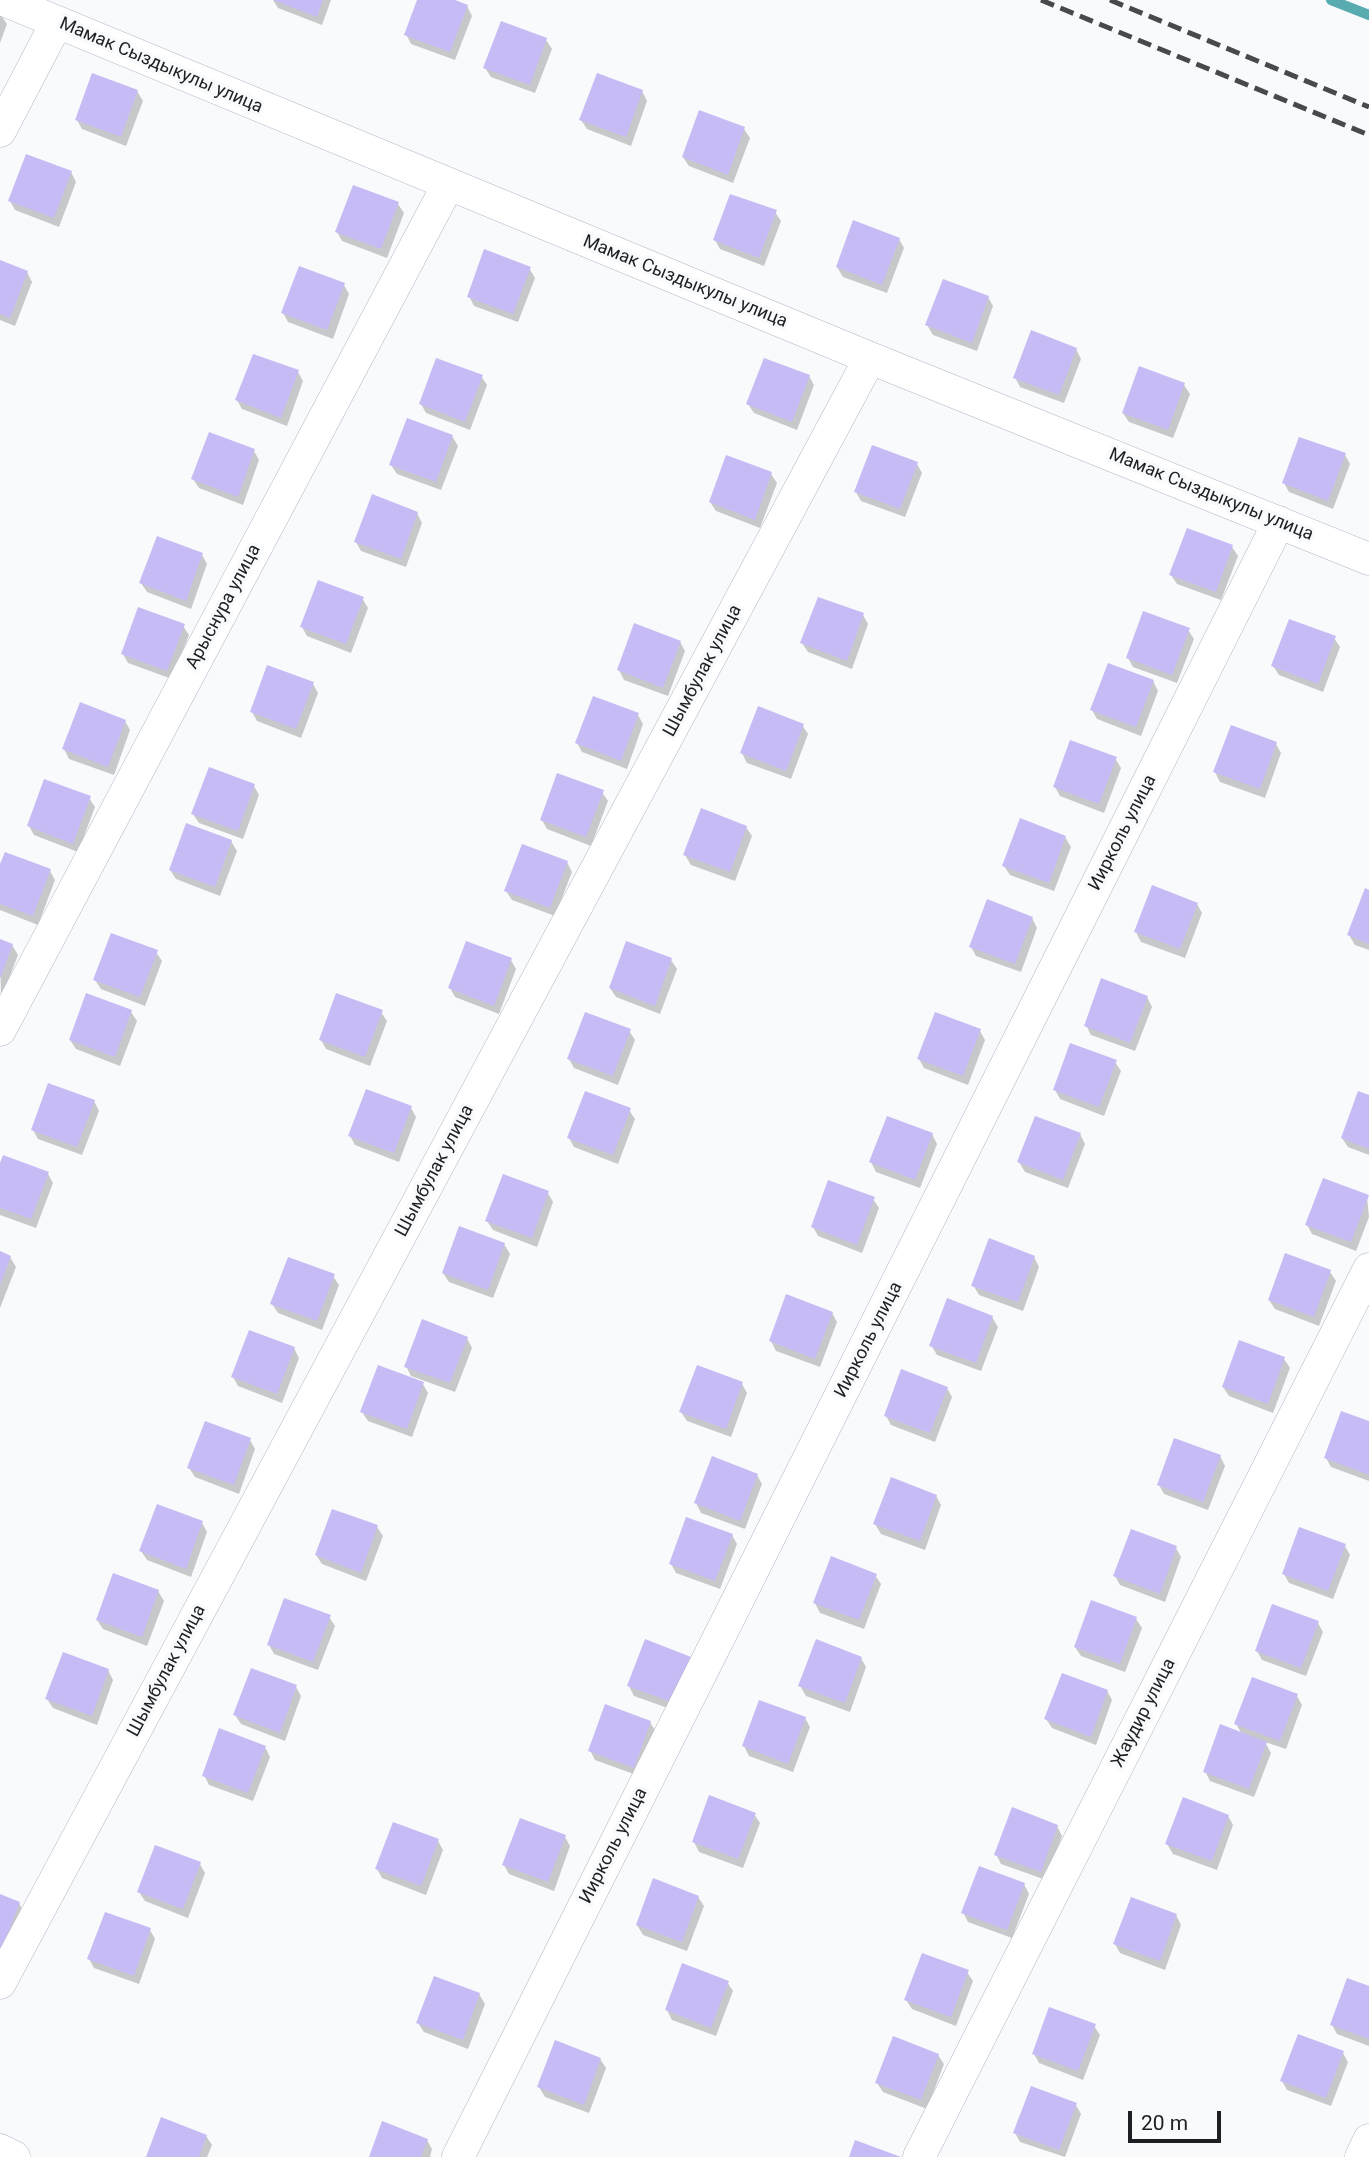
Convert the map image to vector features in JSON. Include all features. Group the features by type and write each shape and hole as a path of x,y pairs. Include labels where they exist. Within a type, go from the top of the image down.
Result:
{"street":[{"name":"Мамак Сыздыкулы улица","path":"4,0 870,358 1369,559"},
{"path":"0,131 57,22"},
{"name":"Арыснура улица","path":"0,1030 448,185"},
{"name":"Шымбулак улица","path":"0,1983 870,358"},
{"name":"Иирколь улица","path":"458,2157 1279,522"},
{"name":"Жаудир улица","path":"919,2157 1369,1269"},
{"path":"1361,2157 1369,2140"},
{"path":"0,2150 14,2157"}],"building":[{"path":"273,0 323,0 317,17"},
{"path":"417,0 455,0 468,5 450,52 404,35"},
{"path":"501,21 547,38 530,85 483,68"},
{"path":"92,73 138,90 121,137 75,120"},
{"path":"597,73 643,90 626,137 579,120"},
{"path":"699,110 745,127 728,175 682,157"},
{"path":"26,154 72,171 54,218 8,201"},
{"path":"353,185 399,202 381,249 335,232"},
{"path":"730,194 777,210 759,258 713,240"},
{"path":"853,220 900,238 882,285 836,267"},
{"path":"484,249 531,267 513,314 467,297"},
{"path":"0,260 28,271 10,318 0,314"},
{"path":"299,266 345,283 327,330 281,313"},
{"path":"943,279 989,296 972,343 925,325"},
{"path":"1031,330 1077,348 1059,395 1013,378"},
{"path":"253,354 299,370 281,418 235,400"},
{"path":"436,358 483,375 465,422 419,404"},
{"path":"764,358 810,375 792,422 746,404"},
{"path":"1139,366 1185,383 1168,430 1122,413"},
{"path":"407,418 453,435 436,482 389,465"},
{"path":"209,432 255,449 238,497 191,479"},
{"path":"1299,437 1346,453 1328,501 1282,483"},
{"path":"872,445 918,462 900,509 854,492"},
{"path":"726,455 772,472 755,520 709,502"},
{"path":"372,494 418,512 401,559 354,542"},
{"path":"1187,528 1233,545 1216,592 1169,575"},
{"path":"157,536 203,553 186,601 139,583"},
{"path":"318,580 364,597 346,644 300,627"},
{"path":"818,597 864,613 847,661 800,643"},
{"path":"138,607 185,624 167,671 121,654"},
{"path":"1143,611 1190,628 1172,675 1126,658"},
{"path":"1289,619 1336,636 1318,684 1271,666"},
{"path":"634,623 681,641 663,688 617,670"},
{"path":"1108,663 1154,680 1136,727 1090,710"},
{"path":"267,665 314,682 296,729 250,712"},
{"path":"593,696 639,713 621,761 575,743"},
{"path":"80,702 126,720 108,767 62,749"},
{"path":"758,706 804,724 786,771 740,753"},
{"path":"1231,725 1277,742 1260,789 1213,772"},
{"path":"1070,740 1117,757 1099,804 1053,787"},
{"path":"209,767 255,784 238,831 191,814"},
{"path":"557,773 604,790 586,837 540,820"},
{"path":"44,779 91,796 73,844 27,826"},
{"path":"701,808 747,826 730,872 683,855"},
{"path":"1020,818 1066,836 1049,883 1002,866"},
{"path":"186,823 232,840 215,887 169,870"},
{"path":"522,844 568,861 550,908 504,891"},
{"path":"5,852 51,869 33,916 0,904 0,864"},
{"path":"1152,885 1198,903 1180,949 1134,932"},
{"path":"1365,888 1369,890 1369,944 1347,935"},
{"path":"987,899 1033,917 1015,964 969,947"},
{"path":"111,933 158,950 140,997 93,980"},
{"path":"0,939 13,944 0,979"},
{"path":"466,941 512,958 494,1006 448,988"},
{"path":"626,941 672,958 655,1006 609,988"},
{"path":"1101,978 1148,996 1130,1043 1084,1026"},
{"path":"86,993 132,1010 115,1057 69,1040"},
{"path":"336,993 383,1010 365,1057 319,1040"},
{"path":"585,1012 631,1029 613,1076 567,1059"},
{"path":"935,1012 981,1029 963,1076 917,1059"},
{"path":"1070,1043 1117,1060 1099,1107 1053,1090"},
{"path":"48,1083 95,1100 77,1147 31,1130"},
{"path":"366,1089 412,1106 394,1153 348,1136"},
{"path":"585,1091 631,1108 613,1155 567,1138"},
{"path":"1358,1091 1369,1095 1369,1149 1341,1138"},
{"path":"887,1116 933,1133 915,1180 869,1162"},
{"path":"1035,1116 1081,1133 1063,1180 1017,1162"},
{"path":"3,1155 49,1172 31,1219 0,1208 0,1163"},
{"path":"503,1174 549,1191 532,1238 485,1221"},
{"path":"1323,1178 1369,1195 1351,1242 1305,1225"},
{"path":"828,1180 875,1197 857,1245 811,1227"},
{"path":"459,1226 505,1243 488,1290 442,1273"},
{"path":"989,1238 1035,1256 1018,1302 971,1286"},
{"path":"0,1251 11,1256 0,1285"},
{"path":"1285,1253 1331,1270 1314,1317 1268,1300"},
{"path":"288,1257 335,1274 317,1321 270,1304"},
{"path":"786,1294 833,1312 815,1359 769,1341"},
{"path":"947,1298 993,1316 976,1363 929,1346"},
{"path":"422,1319 468,1337 450,1383 404,1367"},
{"path":"249,1330 295,1347 277,1394 231,1377"},
{"path":"1239,1340 1285,1357 1268,1404 1222,1387"},
{"path":"378,1365 424,1382 407,1429 360,1412"},
{"path":"697,1365 743,1382 726,1429 679,1412"},
{"path":"901,1369 948,1387 930,1433 884,1416"},
{"path":"1341,1411 1369,1421 1369,1475 1324,1458"},
{"path":"205,1421 251,1438 234,1485 187,1468"},
{"path":"1174,1438 1221,1455 1203,1502 1157,1485"},
{"path":"712,1456 758,1474 740,1521 694,1503"},
{"path":"891,1477 937,1495 920,1541 873,1524"},
{"path":"157,1504 203,1521 186,1569 139,1551"},
{"path":"332,1509 378,1525 361,1573 315,1555"},
{"path":"686,1517 733,1534 715,1581 669,1564"},
{"path":"1299,1527 1346,1544 1328,1591 1282,1574"},
{"path":"1131,1529 1177,1546 1160,1594 1113,1576"},
{"path":"831,1556 877,1574 859,1620 813,1603"},
{"path":"113,1573 159,1590 142,1637 96,1620"},
{"path":"284,1598 331,1615 313,1662 267,1645"},
{"path":"1091,1600 1137,1617 1120,1664 1074,1647"},
{"path":"1272,1604 1319,1621 1301,1668 1255,1651"},
{"path":"645,1639 691,1657 674,1703 627,1686"},
{"path":"816,1639 862,1657 845,1703 798,1686"},
{"path":"63,1652 109,1669 92,1716 45,1699"},
{"path":"251,1668 297,1685 280,1733 233,1715"},
{"path":"1062,1673 1108,1690 1091,1737 1044,1719"},
{"path":"1252,1677 1298,1694 1280,1741 1234,1724"},
{"path":"759,1700 806,1717 788,1764 742,1746"},
{"path":"605,1704 651,1721 634,1768 588,1751"},
{"path":"1220,1724 1267,1742 1249,1789 1203,1772"},
{"path":"219,1728 266,1746 248,1793 202,1776"},
{"path":"709,1795 756,1813 738,1859 692,1842"},
{"path":"1183,1797 1229,1815 1212,1861 1165,1844"},
{"path":"1012,1807 1058,1825 1041,1872 994,1855"},
{"path":"520,1818 566,1835 548,1882 502,1865"},
{"path":"393,1822 439,1839 421,1886 375,1869"},
{"path":"155,1845 201,1862 183,1909 137,1892"},
{"path":"979,1866 1025,1883 1007,1930 961,1913"},
{"path":"653,1878 699,1896 682,1942 636,1925"},
{"path":"0,1894 20,1902 2,1949 0,1948"},
{"path":"1131,1897 1177,1914 1160,1961 1113,1944"},
{"path":"105,1912 151,1928 134,1976 87,1959"},
{"path":"922,1953 969,1970 951,2017 904,2000"},
{"path":"682,1963 729,1981 711,2028 665,2010"},
{"path":"434,1976 480,1993 463,2040 416,2023"},
{"path":"1347,1978 1369,1986 1369,2039 1330,2025"},
{"path":"1049,2007 1096,2024 1078,2071 1032,2054"},
{"path":"1298,2034 1344,2051 1326,2098 1280,2081"},
{"path":"893,2036 939,2054 921,2100 875,2083"},
{"path":"555,2040 601,2058 584,2105 537,2087"},
{"path":"1031,2086 1077,2103 1059,2150 1013,2133"},
{"path":"161,2117 207,2135 199,2157 146,2157"},
{"path":"382,2121 428,2139 421,2157 369,2157"},
{"path":"855,2140 901,2157 849,2157"}],"waterway":[{"path":"1331,0 1369,15"}],"railway":[{"path":"1041,0 1369,135"},
{"path":"1110,0 1369,107"}]}
